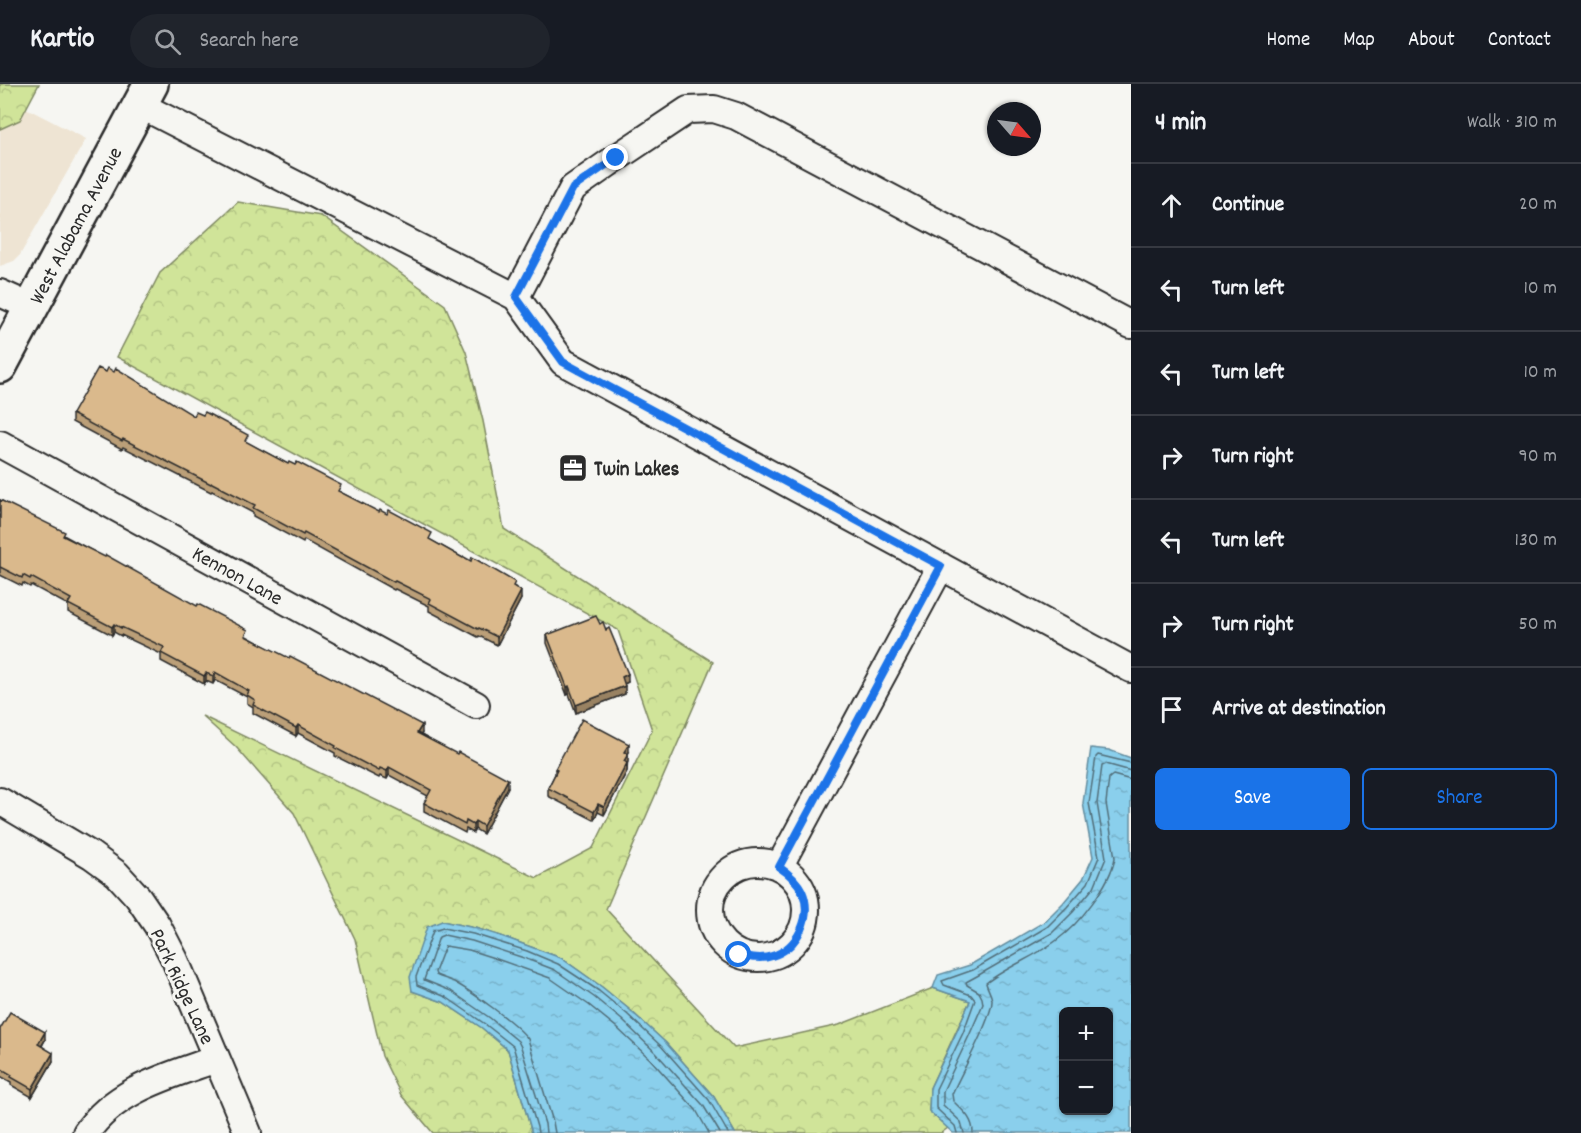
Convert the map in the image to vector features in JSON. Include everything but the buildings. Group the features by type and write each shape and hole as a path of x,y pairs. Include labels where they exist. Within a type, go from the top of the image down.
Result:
{"main road":[{"name":"West Alabama Avenue","path":"0,366 145,94"}],"street":[{"path":"145,94 516,297 563,362 1131,669"},
{"path":"516,297 573,188 688,110 714,109 736,116 1131,325"},
{"path":"0,292 31,307"},
{"name":"Kennon Lane","path":"0,444 476,705"},
{"path":"779,867 941,566"},
{"name":"Park Ridge Lane","path":"0,801 91,855 117,874 138,897 157,925 175,960 248,1133"},
{"path":"86,1133 107,1109 127,1095 154,1081 216,1059"}],"shaded area":[{"path":"26,108 86,139 20,255 14,261 0,266 0,129 20,120"}],"green space":[{"path":"0,84 39,84 20,120 0,129"},
{"path":"238,202 321,216 445,305 466,352 483,421 504,529 713,662 606,909 734,1048 839,1025 933,988 970,1001 930,1088 929,1111 948,1128 941,1133 735,1133 714,1097 666,1043 602,987 561,958 501,936 442,921 412,991 443,1002 482,1028 508,1050 532,1133 433,1133 401,1095 382,1056 355,939 294,813 236,747 202,716 537,878 593,848 652,730 618,630 117,357 160,273"}],"water":[{"path":"1091,748 1109,750 1131,758 1131,1133 953,1133 929,1111 930,1088 970,1001 933,988 938,975 970,965 1044,922 1083,879 1093,857 1083,803"},
{"path":"442,921 501,936 561,958 602,987 666,1043 714,1097 735,1133 532,1133 508,1050 482,1028 443,1002 412,991 410,977 427,927"}],"place":[{"name":"Twin Lakes","path":"573,468"}],"route":[{"path":"616,158 573,188 516,297 563,362 941,566 779,867 792,876 802,890 806,906 804,922 798,937 786,949 771,957 755,958 739,955"}]}
